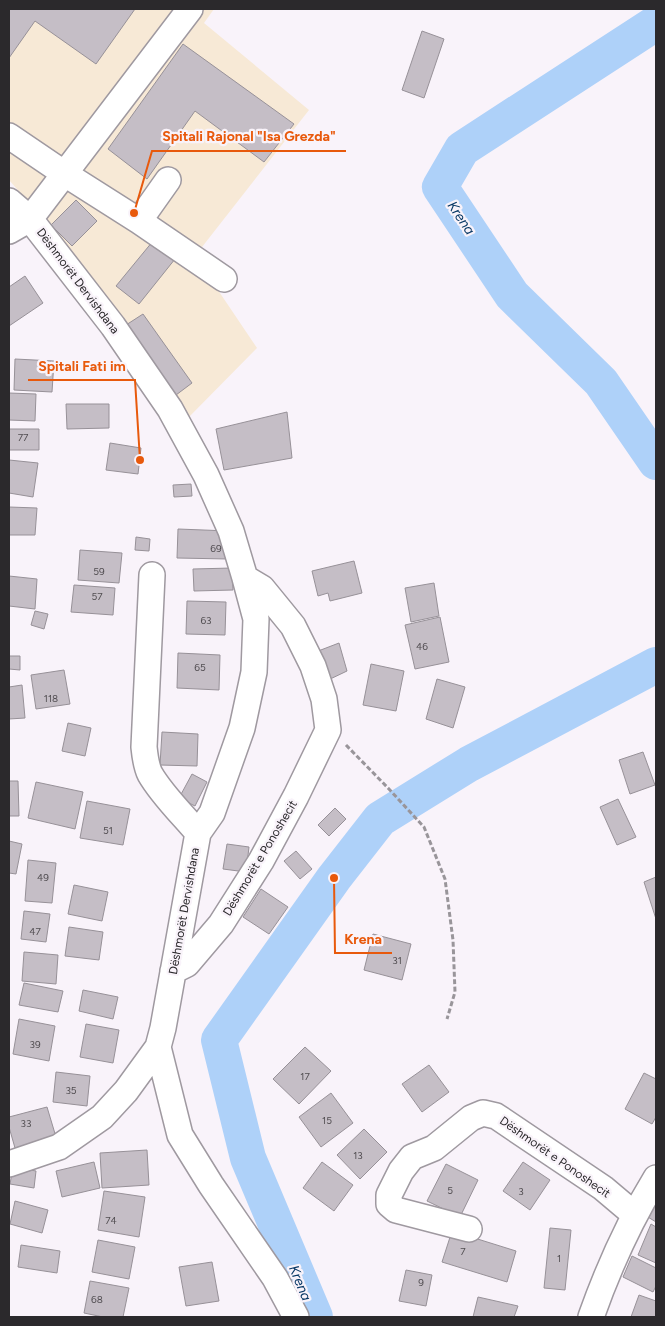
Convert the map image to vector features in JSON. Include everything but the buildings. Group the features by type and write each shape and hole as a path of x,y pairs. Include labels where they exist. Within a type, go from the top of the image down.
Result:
{"street":[{"path":"9,231 30,219 190,9"},
{"path":"9,136 224,279"},
{"path":"139,221 168,180"},
{"name":"Dëshmorët Dervishdana","path":"9,201 30,219 113,326 170,409 206,475 231,531 256,619 254,672 242,728 212,813 198,833 158,1047 126,1091 102,1118 59,1147 9,1164"},
{"path":"152,575 144,747 145,761 150,774 158,785 198,833"},
{"path":"245,578 262,588 293,626 314,666 324,699 328,730"},
{"name":"Dëshmorët e Ponoshecit","path":"173,971 187,964 226,916 287,813 328,730"},
{"name":"Dëshmorët Dervishdana","path":"158,1047 180,1135 211,1185 274,1278 296,1317"},
{"name":"Dëshmorët e Ponoshecit","path":"469,1228 396,1210 389,1204 389,1195 401,1171 412,1157 434,1148 471,1118 483,1113 496,1116 603,1188 635,1215"},
{"path":"591,1317 600,1292 635,1215 656,1178"}],"path":[{"path":"328,730 346,745 424,828 445,879 453,940 455,992 447,1019"}],"shaded area":[{"path":"9,9 214,9 204,23 309,110 195,256 257,348 188,418 67,246 9,180"}],"waterway":[{"name":"Krena","path":"656,23 462,149 440,187 512,295 601,382 656,462"},
{"name":"Krena","path":"315,1317 248,1158 219,1040 334,878 380,819 469,764 656,665"}],"place":[{"name":"Spitali Rajonal \"Isa Grezda\"","path":"134,213"},
{"name":"Spitali Fati im","path":"140,460"},
{"name":"Krena","path":"334,878"}]}
